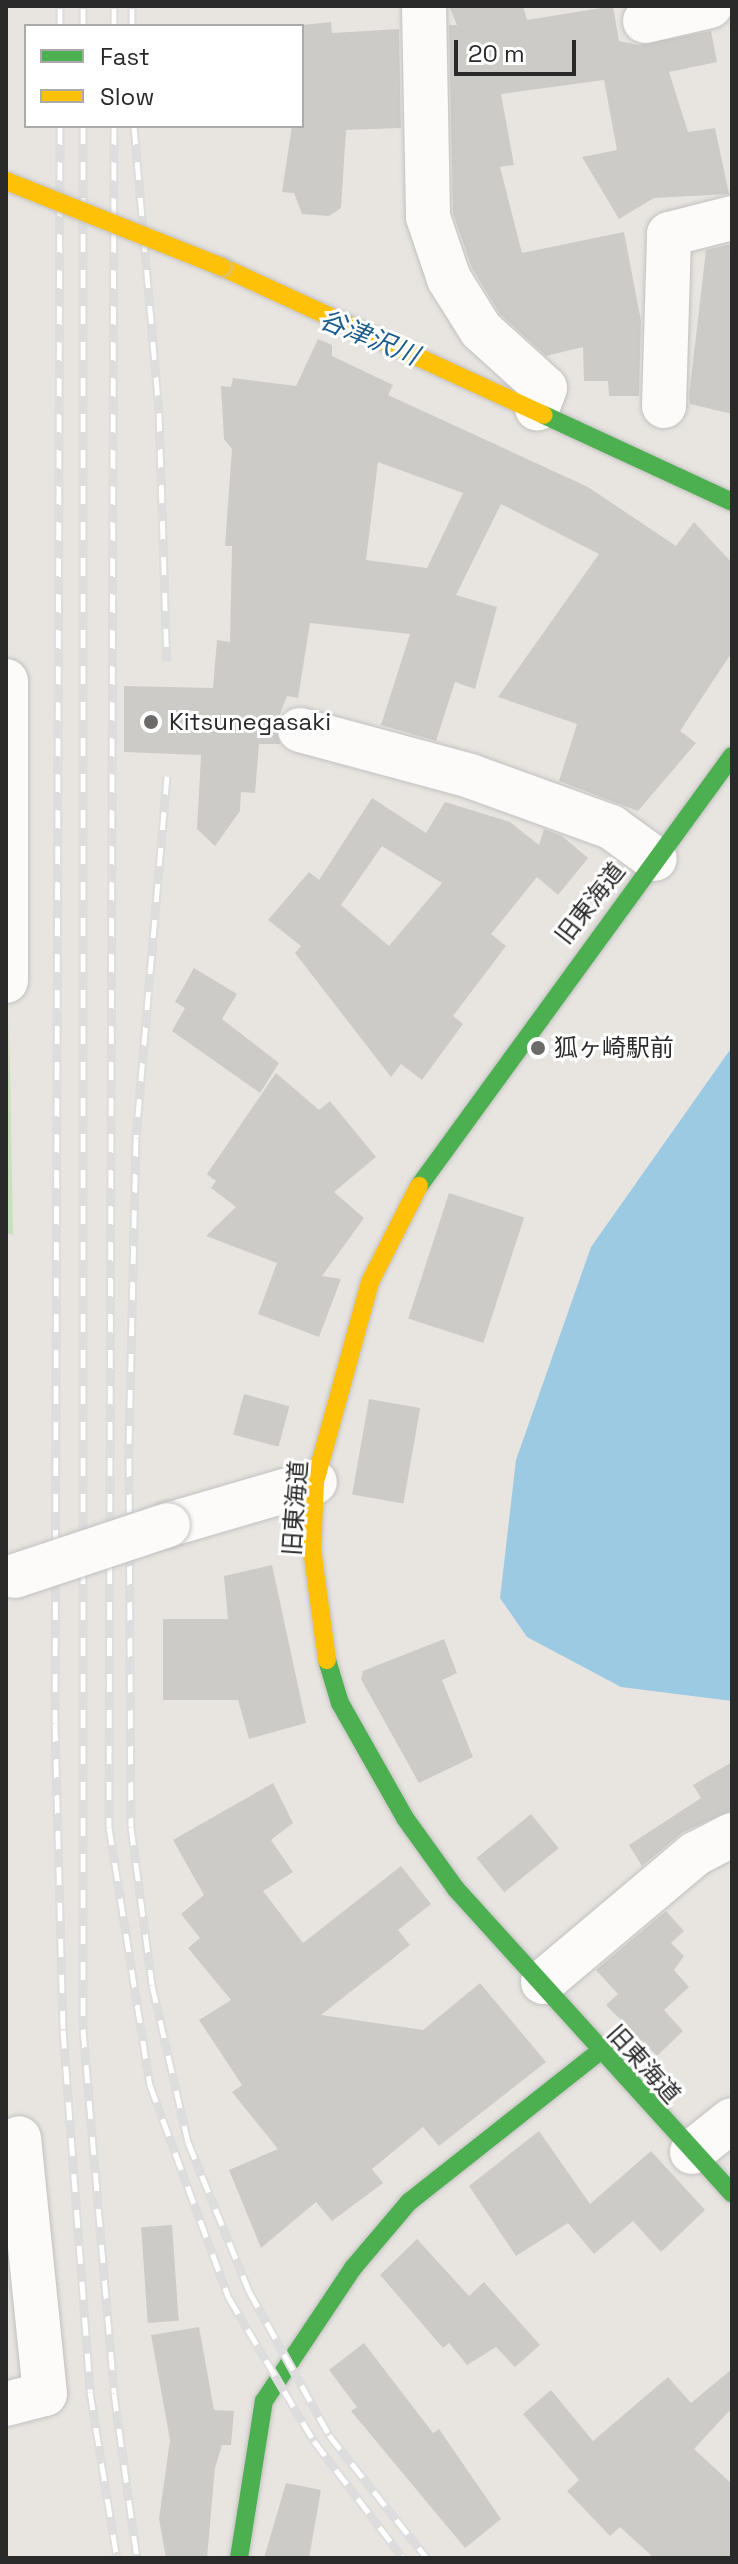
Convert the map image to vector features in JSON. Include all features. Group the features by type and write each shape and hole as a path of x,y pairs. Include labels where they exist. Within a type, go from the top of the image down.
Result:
{"street":[{"path":"424,6 428,217 449,279 481,330 545,388 537,409"},
{"path":"645,21 710,6"},
{"path":"6,181 222,267 537,409 732,502"},
{"path":"664,406 669,234 732,218"},
{"path":"6,681 6,981"},
{"path":"300,730 470,776 597,822 655,859"},
{"name":"旧東海道","path":"732,756 434,1157 370,1282 315,1482 312,1549 323,1647 340,1703 405,1818 456,1889 543,1982 599,2052 732,2193"},
{"path":"11,1577 168,1525 315,1482"},
{"path":"543,1982 695,1854 732,1835"},
{"path":"239,2558 264,2401 353,2268 409,2202 599,2052"},
{"path":"692,2152 732,2120"},
{"path":"6,2404 45,2394 19,2138"}],"green space":[{"path":"9,1013 13,1235 6,1233"}],"water":[{"path":"732,1047 732,1701 621,1687 527,1637 500,1598 516,1460 591,1247"}],"building":[{"path":"449,6 523,6 527,20 613,6 619,41 638,45 711,31 717,62 669,72 688,132 715,128 729,194 654,198 619,219 582,157 617,150 604,80 501,94 514,165 500,167 522,253 624,232 641,321 639,396 609,396 608,381 584,381 583,347 546,356 500,314 472,268 453,213 449,25 457,25"},
{"path":"331,22 332,33 399,29 401,128 346,130 341,208 329,216 302,214 294,193 282,192 292,128 304,128 304,25"},
{"path":"732,244 732,414 690,404 689,396 706,250"},
{"path":"318,339 332,345 332,356 393,385 388,395 588,487 676,546 694,522 732,563 732,652 680,731 696,743 638,811 559,781 577,724 498,697 599,554 501,504 456,595 497,607 475,689 455,682 436,741 381,725 410,634 310,623 298,698 287,696 276,724 280,744 259,744 255,793 241,792 240,811 215,846 197,829 201,755 124,752 124,686 213,688 217,640 230,642 232,546 225,546 232,449 224,439 221,386 231,387 233,378 296,386","holes":["378,462 463,493 427,568 366,560"]},
{"path":"372,798 426,833 445,802 510,822 539,845 544,829 562,836 588,858 558,895 537,877 491,934 506,946 453,1016 463,1024 422,1080 401,1064 391,1077 295,953 301,946 268,920 309,872 319,880","holes":["382,846 442,883 389,946 341,905"]},
{"path":"194,968 237,994 222,1019 279,1063 260,1093 172,1031 185,1008 175,1002"},
{"path":"276,1073 319,1110 330,1101 376,1157 334,1192 364,1218 322,1276 341,1279 319,1337 258,1314 277,1263 206,1236 236,1207 211,1188 216,1181 207,1174"},
{"path":"449,1193 524,1217 483,1343 408,1319"},
{"path":"244,1394 289,1406 279,1447 233,1435"},
{"path":"369,1399 420,1408 403,1504 352,1495"},
{"path":"272,1565 306,1723 249,1739 238,1700 163,1700 163,1619 228,1619 224,1576"},
{"path":"444,1639 457,1673 442,1680 473,1757 419,1783 361,1679 363,1671"},
{"path":"732,1762 732,1810 683,1832 642,1866 629,1845 701,1798 693,1785"},
{"path":"273,1783 293,1823 271,1840 293,1872 263,1891 303,1943 401,1866 431,1904 398,1930 410,1945 321,2015 423,2030 480,1983 546,2062 439,2146 423,2127 372,2169 383,2183 332,2221 316,2202 261,2248 229,2170 278,2149 232,2092 242,2085 199,2020 231,2000 188,1948 200,1938 181,1914 204,1895 173,1840"},
{"path":"531,1814 559,1848 504,1892 477,1858"},
{"path":"666,1911 684,1931 671,1943 684,1956 674,1970 689,1987 664,2010 683,2031 657,2056 606,2005 618,1994 596,1970"},
{"path":"539,2131 590,2204 651,2151 705,2210 661,2252 633,2221 594,2254 568,2223 516,2256 469,2186"},
{"path":"172,2225 179,2321 148,2323 141,2227"},
{"path":"417,2239 469,2296 484,2282 540,2345 515,2367 496,2347 467,2365 449,2343 443,2348 380,2275"},
{"path":"199,2327 214,2410 234,2411 231,2445 222,2445 215,2468 207,2558 166,2558 159,2519 170,2440 151,2335"},
{"path":"364,2343 433,2433 439,2429 501,2519 465,2548 351,2411 357,2407 329,2370"},
{"path":"732,2369 732,2408 694,2449 732,2484 732,2558 654,2558 620,2527 610,2536 567,2491 579,2480 523,2414 551,2390 593,2441 668,2377 691,2403"},
{"path":"286,2483 321,2490 309,2558 264,2558"}],"railway":[{"path":"60,6 60,24"},
{"path":"83,6 83,24"},
{"path":"114,6 114,24"},
{"path":"132,6 132,24"},
{"path":"60,128 55,1723 63,2030 90,2392 117,2558"},
{"path":"83,128 83,2029 114,2393 137,2558"},
{"path":"114,128 109,1827 150,2085 229,2298 314,2441 403,2558"},
{"path":"134,128 159,413 167,661"},
{"path":"167,776 136,1138 129,1458 131,1827 152,1985 188,2142 249,2291 329,2435 427,2558"}],"traffic: fast":[{"path":"544,415 732,502"},
{"path":"419,1186 732,756"},
{"path":"327,1660 340,1703 405,1818 456,1889 732,2193"},
{"path":"239,2558 264,2401 353,2268 409,2202 599,2052"}],"traffic: slow":[{"path":"6,181 222,267"},
{"path":"222,267 544,415"},
{"path":"327,1660 312,1549 315,1482 370,1282 419,1186"}],"place":[{"name":"Kitsunegasaki","path":"151,722"},
{"name":"狐ヶ崎駅前","path":"538,1048"}],"water label":[{"name":"谷津沢川","path":"369,338"}]}
